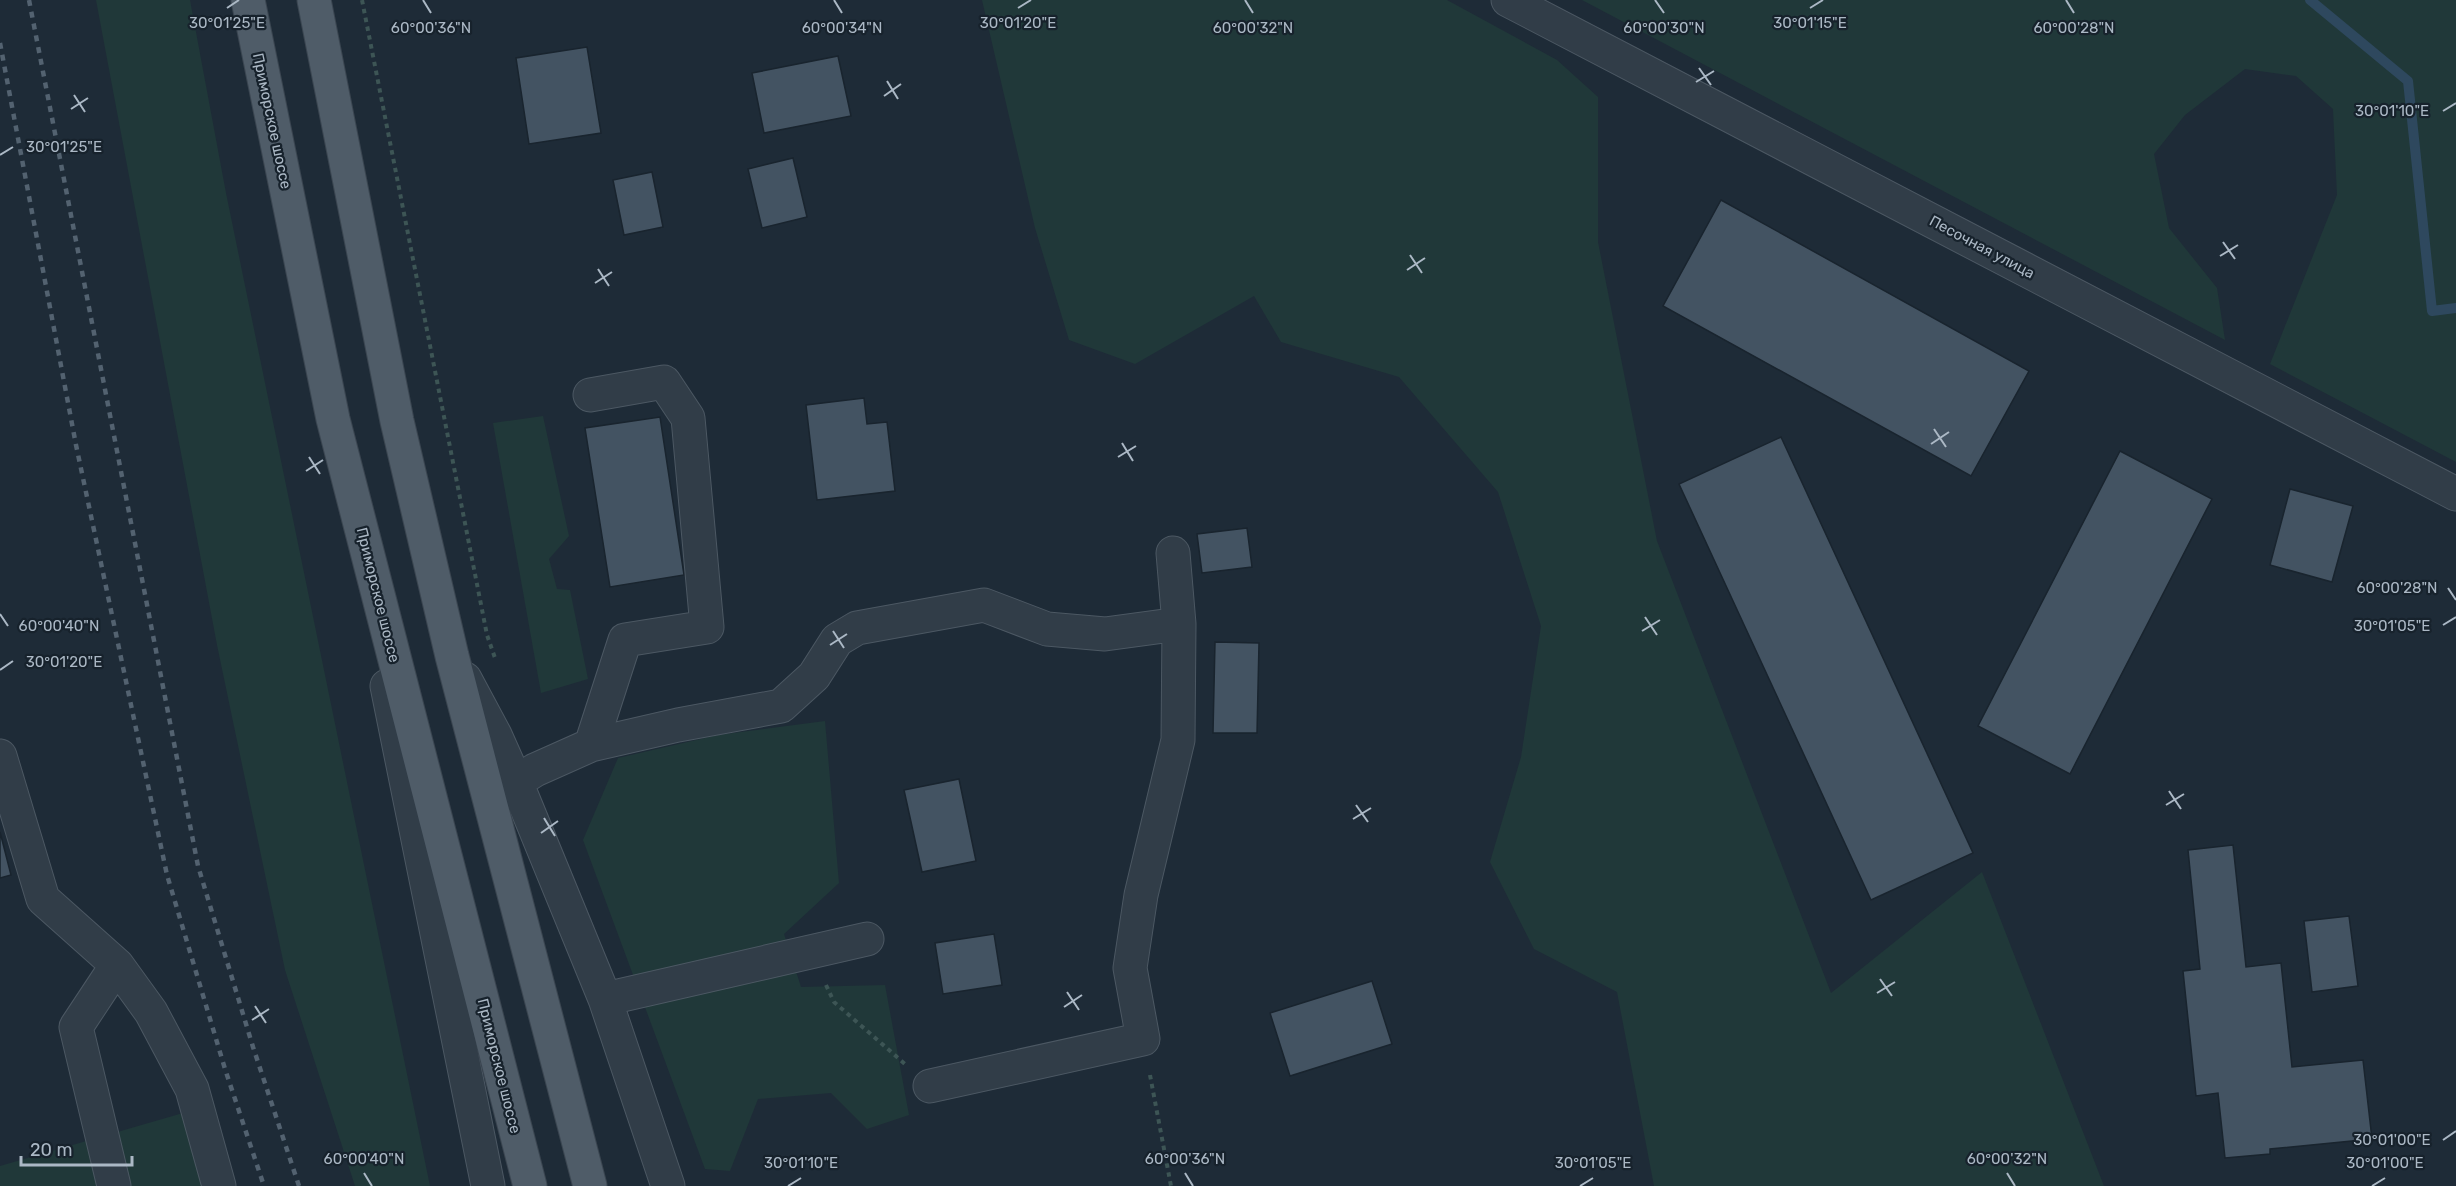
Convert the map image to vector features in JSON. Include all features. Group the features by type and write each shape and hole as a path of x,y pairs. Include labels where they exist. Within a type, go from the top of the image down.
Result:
{"main road":[{"name":"Приморское шоссе","path":"248,0 333,419 530,1186"},
{"path":"314,0 397,421 452,657 590,1186"}],"street":[{"name":"Песочная улица","path":"1508,0 2456,494"},
{"path":"590,395 664,382 688,418 706,627 625,640 591,745"},
{"path":"333,419 488,1186"},
{"path":"930,1086 1143,1038 1130,968 1141,896 1178,740 1179,624 1173,553"},
{"path":"516,782 535,770 591,745 678,725 781,706 814,676 837,640 857,628 984,605 1047,629 1105,634 1179,624"},
{"path":"452,657 495,735 605,999 668,1186"},
{"path":"0,756 43,899 117,965 151,1012 192,1089 219,1186"},
{"path":"605,999 867,939"},
{"path":"114,1186 76,1027 117,965"}],"path":[{"path":"362,0 487,635 499,669"},
{"path":"812,953 834,1002 930,1086"},
{"path":"1143,1038 1171,1186"}],"green space":[{"path":"96,0 190,0 226,193 430,1186 355,1186 285,970 217,645"},
{"path":"982,0 1447,0 1557,60 1598,97 1598,242 1657,541 1831,993 1982,872 2104,1186 1654,1186 1617,992 1534,949 1490,862 1521,757 1541,626 1498,492 1399,377 1281,342 1254,296 1135,364 1069,340 1035,228"},
{"path":"1582,0 2456,0 2456,462 2270,364 2337,195 2333,109 2296,76 2245,69 2185,115 2154,154 2169,228 2217,288 2225,340"},
{"path":"543,416 569,536 549,559 557,589 570,590 588,679 541,693 493,423"},
{"path":"825,721 839,883 784,934 801,987 885,985 909,1115 867,1129 831,1093 758,1099 730,1171 705,1169 583,840 618,758 718,735"},
{"path":"183,1113 204,1186 0,1186 0,1166"}],"building":[{"path":"587,47 601,133 529,144 516,58"},
{"path":"838,56 851,116 764,133 752,73"},
{"path":"793,158 807,217 762,228 748,169"},
{"path":"652,172 663,227 624,235 613,180"},
{"path":"1721,200 2029,371 1971,476 1663,306"},
{"path":"864,398 867,424 887,422 895,491 817,500 806,405"},
{"path":"660,417 684,575 610,587 585,428"},
{"path":"1781,437 1973,853 1871,900 1679,484"},
{"path":"2120,451 2212,499 2070,774 1978,726"},
{"path":"2290,489 2353,506 2332,582 2270,565"},
{"path":"1247,528 1252,567 1202,573 1197,534"},
{"path":"1215,642 1259,643 1257,733 1213,733"},
{"path":"959,779 976,861 922,872 904,790"},
{"path":"0,832 11,875 0,878"},
{"path":"2233,845 2246,967 2281,963 2292,1067 2363,1060 2372,1139 2270,1149 2270,1154 2225,1158 2218,1093 2196,1096 2183,971 2200,969 2188,850"},
{"path":"2349,916 2358,986 2312,992 2304,921"},
{"path":"994,934 1002,985 943,994 935,943"},
{"path":"1372,981 1392,1044 1290,1076 1270,1013"}],"waterway":[{"path":"2310,0 2408,81 2432,311 2456,308"}],"railway":[{"path":"29,0 198,866 253,1047 299,1186"},
{"path":"0,43 76,445 167,875 225,1069 264,1186"}]}
